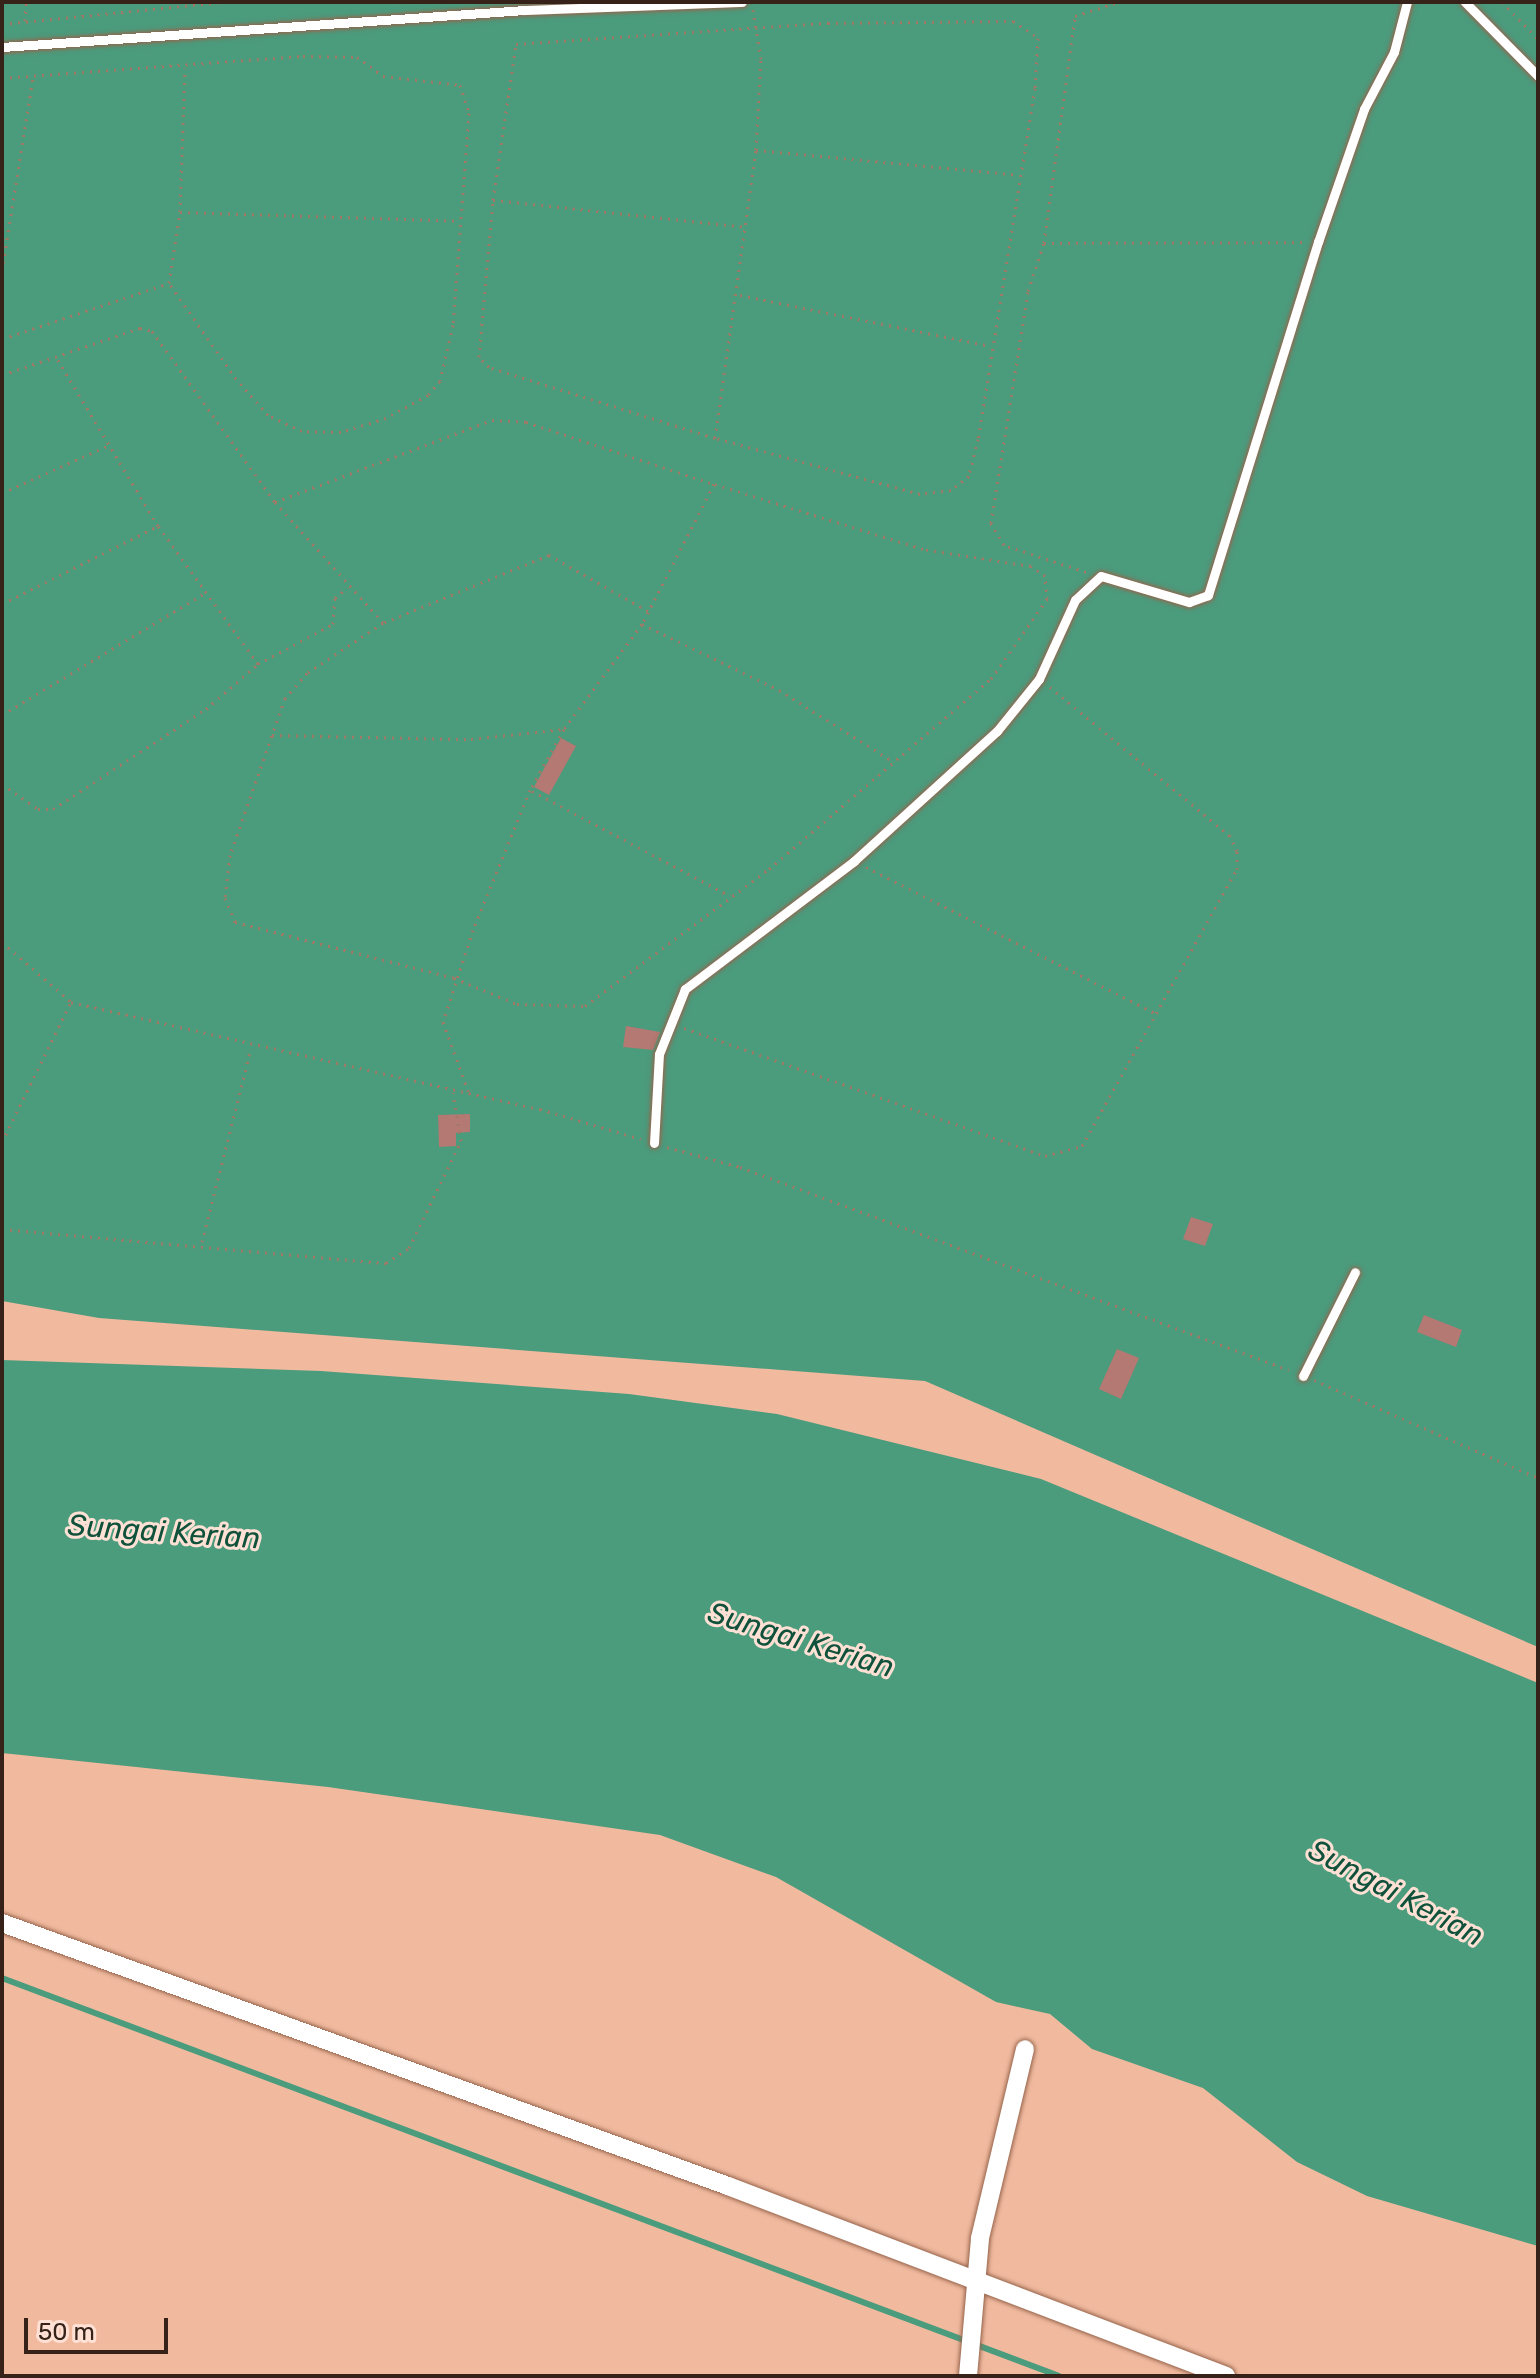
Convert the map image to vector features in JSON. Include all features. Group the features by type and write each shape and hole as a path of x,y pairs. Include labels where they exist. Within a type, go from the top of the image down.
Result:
{"street":[{"path":"2,1923 979,2282 1226,2376"},
{"path":"968,2376 985,2214 1025,2049"}],"lane":[{"path":"2,47 524,10 742,2"},
{"path":"654,1143 654,1092 659,1054 685,989 854,861 997,731 1039,679 1075,600 1101,576 1189,602 1208,595 1318,242 1407,2"},
{"path":"1465,2 1538,76"},
{"path":"1303,1376 1355,1272"}],"path":[{"path":"25,21 26,2"},
{"path":"2,24 223,2"},
{"path":"715,438 739,295 756,150 758,28 751,2"},
{"path":"1101,576 1004,545 991,523 1028,291 1044,243 1075,16 1118,2"},
{"path":"1502,2 1538,39"},
{"path":"1013,21 1030,29 1040,51 1019,175 969,476 951,490 920,494 715,438 489,367 479,357 493,200 516,44 758,28 1013,21"},
{"path":"2,78 185,68 303,56 357,57 383,76 460,85 469,113 453,325 440,381 386,418 341,432 302,431 268,415 169,283 180,212 185,68"},
{"path":"2,271 3,242 33,78"},
{"path":"756,150 1019,175"},
{"path":"493,200 747,227"},
{"path":"180,212 461,221"},
{"path":"1044,243 1318,242"},
{"path":"2,339 169,283"},
{"path":"739,295 991,346"},
{"path":"2,375 140,328 152,331 275,502 347,588 383,623"},
{"path":"56,357 158,526 258,664"},
{"path":"275,502 492,420 526,422 923,549 1031,566 1045,576 1047,599 991,679 730,896 585,1006 517,1004 454,978 235,922 225,898 230,855 285,698 307,673 383,623 525,560 549,555 568,560 648,611"},
{"path":"2,493 107,446"},
{"path":"470,1096 443,1022 454,978 530,790 564,729 642,624 714,484"},
{"path":"2,604 158,526"},
{"path":"2,784 38,809 53,809 206,709 258,664 333,624 335,598 347,588"},
{"path":"2,715 207,592"},
{"path":"642,624 779,690 894,762"},
{"path":"669,1023 1045,1156 1082,1146 1237,869 1237,851 1230,836 1039,679"},
{"path":"272,735 471,739 564,729"},
{"path":"530,790 730,896"},
{"path":"854,861 1155,1013"},
{"path":"2,942 71,1002 251,1048 470,1096 740,1167 1303,1376 1538,1478"},
{"path":"2,1142 71,1002"},
{"path":"202,1242 251,1048"},
{"path":"2,1229 202,1242 386,1263 409,1248 461,1141 453,1092"}],"water":[{"path":"2,2 1538,2 1538,1647 925,1381 99,1318 2,1301"},
{"name":"Sungai Kerian","path":"2,1360 321,1371 629,1394 777,1414 1041,1479 1538,1683 1538,2246 1367,2196 1297,2162 1203,2088 1092,2049 1050,2014 996,2002 776,1877 660,1835 328,1787 2,1753"}],"building":[{"path":"561,738 576,746 549,795 534,787"},
{"path":"626,1026 660,1032 653,1050 623,1047"},
{"path":"470,1114 470,1132 456,1133 456,1146 439,1147 438,1115"},
{"path":"1191,1217 1213,1224 1205,1246 1183,1239"},
{"path":"1424,1315 1462,1330 1456,1347 1417,1332"},
{"path":"1117,1349 1139,1358 1121,1399 1099,1389"}],"waterway":[{"path":"2,1978 1059,2376"}]}
